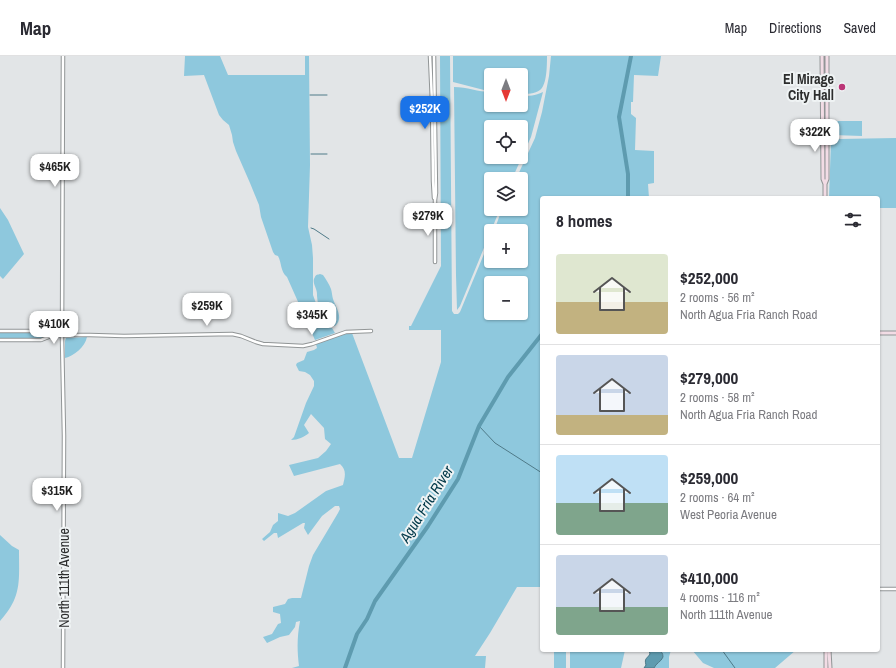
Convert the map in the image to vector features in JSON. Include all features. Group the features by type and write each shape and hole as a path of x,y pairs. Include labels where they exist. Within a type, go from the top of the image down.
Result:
{"main road":[{"path":"822,56 825,180"},
{"path":"825,196 827,56"},
{"path":"880,333 896,333"},
{"path":"826,652 826,668"},
{"path":"830,652 830,668"}],"street":[{"name":"North 111th Avenue","path":"63,56 62,335 64,436 64,668"},
{"path":"430,56 433,194 435,200"},
{"path":"434,56 436,193 435,262"},
{"path":"0,332 42,331 62,335"},
{"path":"0,340 42,340 50,336 62,335 124,336 232,334 264,344 303,346 346,332 371,331"},
{"path":"880,589 896,589"}],"shaded area":[{"path":"185,56 220,56 228,75 305,75 305,56 309,56 310,165 308,227 313,258 313,295 324,325 332,328 335,333 315,340 287,277 283,272 278,256 273,252 261,217 259,205 236,151 229,125 219,115 204,75 184,76"},
{"path":"440,56 450,56 452,311 454,314 458,314 484,254 484,268 528,268 528,224 497,224 499,216 528,216 528,172 519,172 523,164 528,164 528,153 535,138 542,112 551,56 661,56 658,76 634,75 633,102 631,102 631,114 636,118 635,150 654,151 654,183 648,184 649,196 540,196 540,587 517,587 475,656 486,656 485,668 292,668 299,666 298,633 300,621 296,622 295,627 289,635 267,643 263,637 272,634 278,624 281,623 280,614 273,612 273,607 285,604 288,599 301,598 313,555 338,513 340,509 339,506 335,506 322,516 308,535 304,528 305,523 303,523 278,538 277,533 274,533 264,541 262,539 270,532 273,525 278,521 278,513 288,516 295,513 326,491 343,485 345,474 344,469 340,464 294,476 289,465 318,458 331,444 325,439 324,428 311,414 304,425 309,433 301,438 291,440 294,437 306,403 314,386 314,381 310,375 299,371 296,365 304,360 307,352 317,348 316,344 342,334 352,333 399,458 412,458 441,362 441,330 409,330 409,326 411,326 441,266"},
{"path":"453,56 547,56 547,69 544,84 540,90 531,94 528,94 528,68 484,68 484,90 453,82"},
{"path":"454,87 484,91 484,112 528,112 528,96 543,92 528,144 528,120 484,120 484,164 519,164 515,172 484,172 484,216 497,216 494,224 484,224 484,248 457,310"},
{"path":"831,121 862,121 862,136 833,135 833,133 830,132"},
{"path":"896,138 896,208 880,208 880,196 829,196 831,141 839,139"},
{"path":"0,208 8,220 24,254 3,279 0,276"},
{"path":"316,275 323,275 329,285 339,316 338,323 335,326 328,326 323,320 320,312 314,279"},
{"path":"0,332 42,332 47,333 48,335 43,338 0,339"},
{"path":"87,337 86,341 79,350 65,358 66,338"},
{"path":"0,535 19,550 19,580 16,596 0,621"},
{"path":"554,652 566,652 566,668 554,668"},
{"path":"570,652 625,652 621,668 570,668"},
{"path":"650,652 670,652 669,668 644,668 646,665 646,660 650,654"},
{"path":"650,652 661,652 663,657 654,668 644,668 646,665 646,660 650,654"},
{"path":"694,652 794,652 775,668 714,668 703,663"}],"waterway":[{"name":"Agua Fria River","path":"628,196 628,174 619,117 631,56"},
{"path":"310,95 327,95"},
{"path":"311,154 327,154"},
{"path":"311,228 329,239"},
{"name":"Agua Fria River","path":"345,668 357,634 367,619 375,601 428,526 458,479 479,426 508,377 540,337"},
{"path":"479,426 495,443 540,472"},
{"path":"723,652 735,668"}],"place":[{"name":"El Mirage City Hall","path":"842,87"}]}
